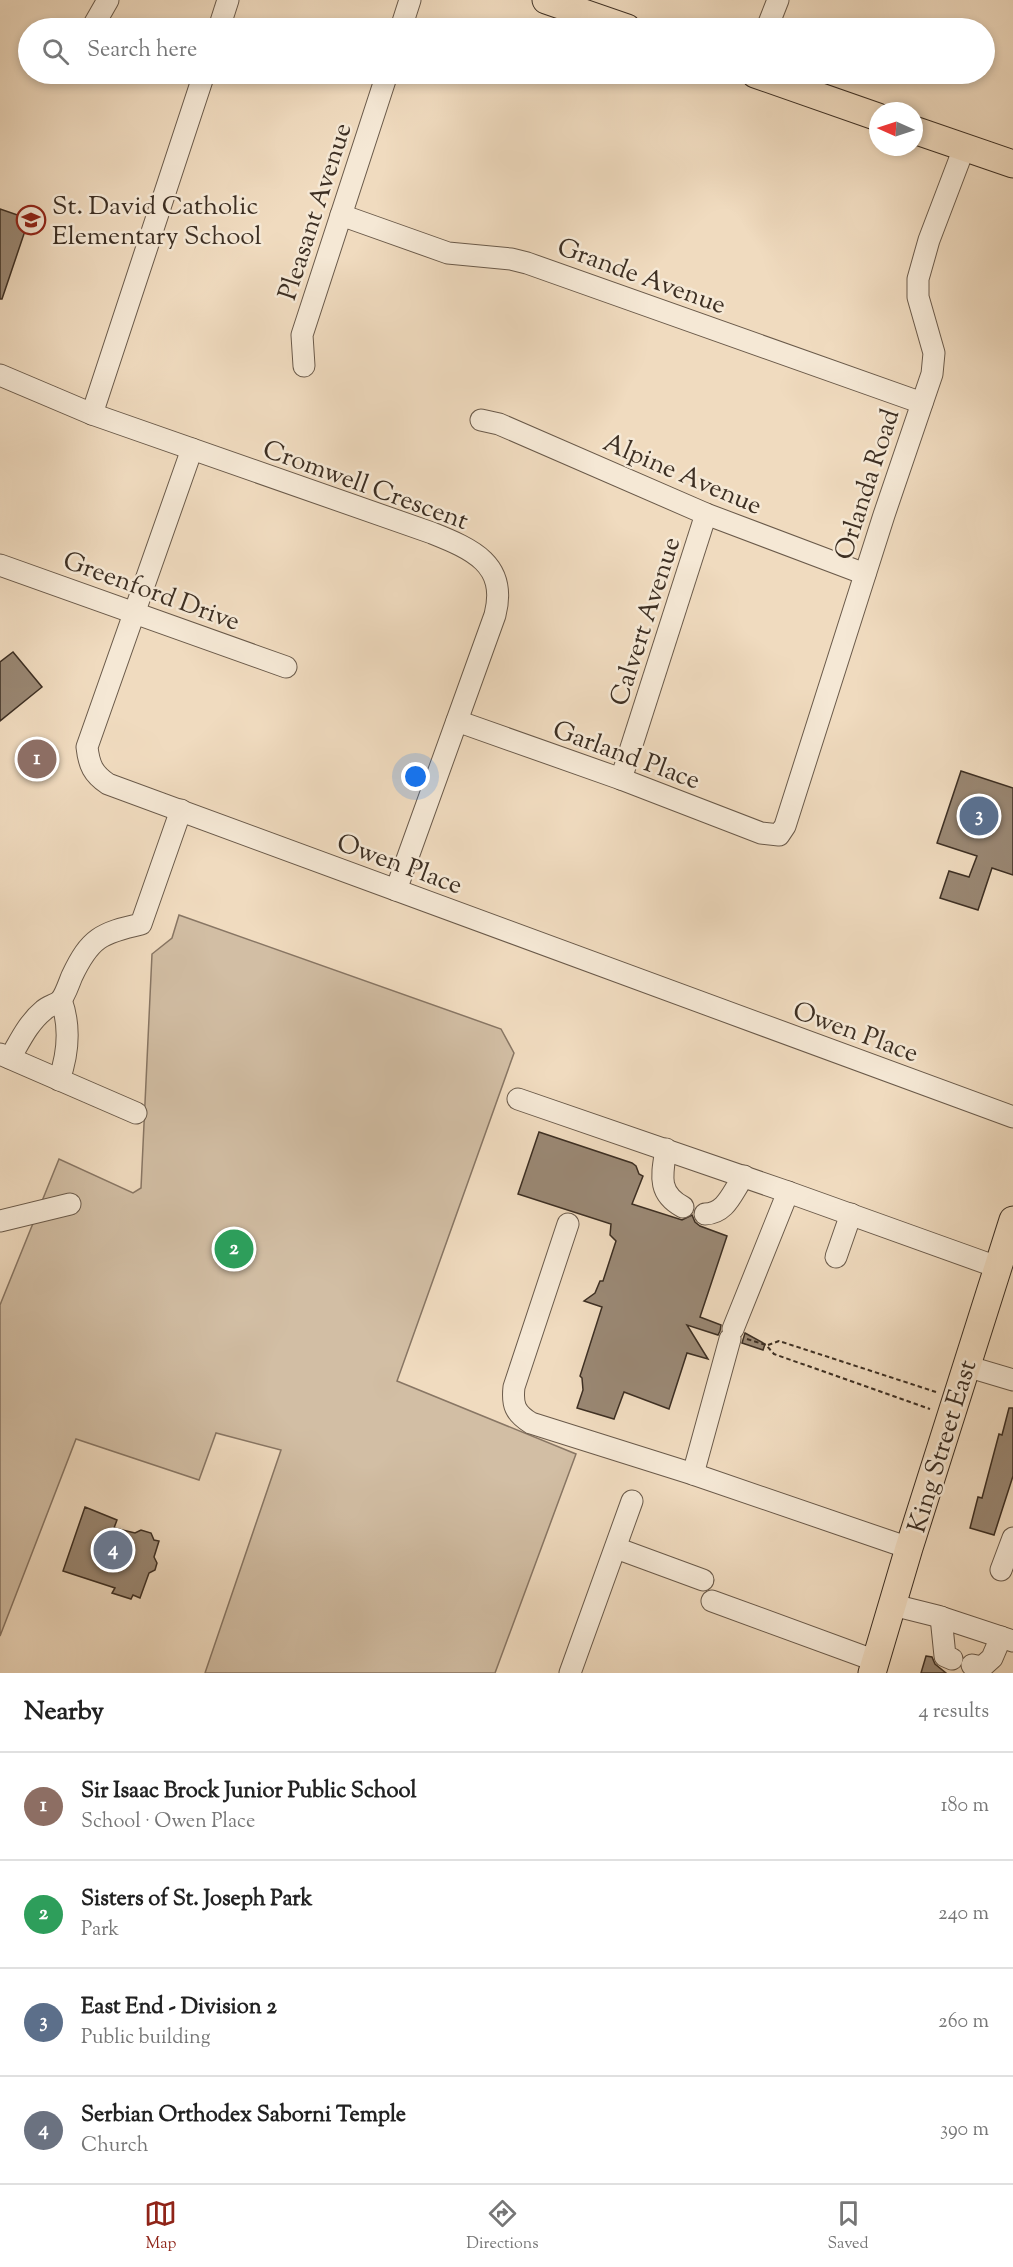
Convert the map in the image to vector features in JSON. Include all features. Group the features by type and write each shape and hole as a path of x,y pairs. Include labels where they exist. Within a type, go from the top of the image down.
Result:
{"main road":[{"path":"562,3 601,18"},
{"path":"784,84 869,114"},
{"path":"923,133 1013,164"},
{"name":"King Street East","path":"874,1667 909,1548 1013,1220"}],"street":[{"path":"98,18 108,0"},
{"path":"222,18 228,0"},
{"path":"405,18 411,0"},
{"path":"771,18 777,0"},
{"path":"92,414 201,84"},
{"name":"Pleasant Avenue","path":"304,366 302,335 384,84"},
{"name":"Orlanda Road","path":"779,835 785,826 865,574 932,374 934,353 918,297 918,279 928,240 964,148"},
{"name":"Grande Avenue","path":"341,215 448,253 511,259 527,263 922,403"},
{"name":"Cromwell Crescent","path":"0,375 92,414 432,533 456,543 488,564 497,581 499,599 396,890"},
{"name":"Alpine Avenue","path":"481,420 499,424 706,514 865,574"},
{"name":"Owen Place","path":"192,449 87,747 89,762 96,776 108,784 1013,1117"},
{"name":"Calvert Avenue","path":"621,779 706,514"},
{"name":"Greenford Drive","path":"0,565 286,667"},
{"name":"Garland Place","path":"457,721 621,779 761,833 779,835"},
{"path":"136,1113 5,1056 45,1008 61,1000 76,967 90,945 112,931 141,924 181,810"},
{"path":"59,1080 66,1060 67,1037 67,1016 61,1000"},
{"path":"518,1099 744,1176 997,1267"},
{"path":"666,1149 662,1177 666,1193 672,1201 683,1207"},
{"path":"705,1214 715,1213 728,1203 744,1176"},
{"path":"693,1474 736,1335 788,1192"},
{"path":"0,1221 70,1204"},
{"path":"831,1253 845,1212"},
{"path":"568,1224 514,1387 514,1408 522,1418 909,1548"},
{"path":"966,1366 1013,1380"},
{"path":"570,1673 632,1502"},
{"path":"1001,1570 1013,1538"},
{"path":"616,1548 703,1580"},
{"path":"712,1601 874,1667"},
{"path":"893,1605 941,1617 1007,1639 982,1667 962,1662 945,1656 941,1617"}],"path":[{"path":"736,1335 766,1345 774,1354 953,1407"},
{"path":"766,1345 778,1341 953,1407"}],"shaded area":[{"path":"179,915 501,1029 514,1053 397,1381 576,1454 495,1673 205,1673 281,1450 216,1433 199,1480 76,1439 0,1636 0,1305 59,1159 133,1193 141,1188 152,954 172,938"}],"building":[{"path":"0,209 29,219 2,299 0,299"},
{"path":"13,652 42,687 0,721 0,662"},
{"path":"961,771 1013,788 1013,875 992,868 978,910 940,898 949,871 969,877 977,856 937,843"},
{"path":"539,1132 636,1166 639,1174 643,1176 632,1204 682,1220 692,1215 700,1226 727,1236 700,1317 721,1325 720,1331 718,1335 687,1325 708,1359 687,1353 669,1409 624,1392 614,1419 577,1408 583,1390 580,1376 602,1307 584,1301 595,1293 600,1281 603,1281 616,1241 610,1235 611,1224 518,1194"},
{"path":"745,1333 765,1344 763,1350 742,1343"},
{"path":"1009,1408 1013,1408 1013,1476 994,1535 970,1528 978,1497 982,1498 999,1434 1002,1435"},
{"path":"85,1507 117,1520 114,1528 135,1533 141,1530 151,1533 154,1540 159,1541 154,1557 157,1563 155,1570 149,1573 140,1598 133,1595 131,1599 112,1593 115,1588 63,1571"},
{"path":"926,1656 932,1657 935,1664 946,1673 921,1673"}],"place":[{"name":"St. David Catholic Elementary School","path":"31,220"},
{"name":"Sir Isaac Brock Junior Public School","path":"37,759"},
{"name":"East End - Division 2","path":"979,816"},
{"name":"Sisters of St. Joseph Park","path":"234,1249"},
{"name":"Serbian Orthodex Saborni Temple","path":"113,1550"}]}
